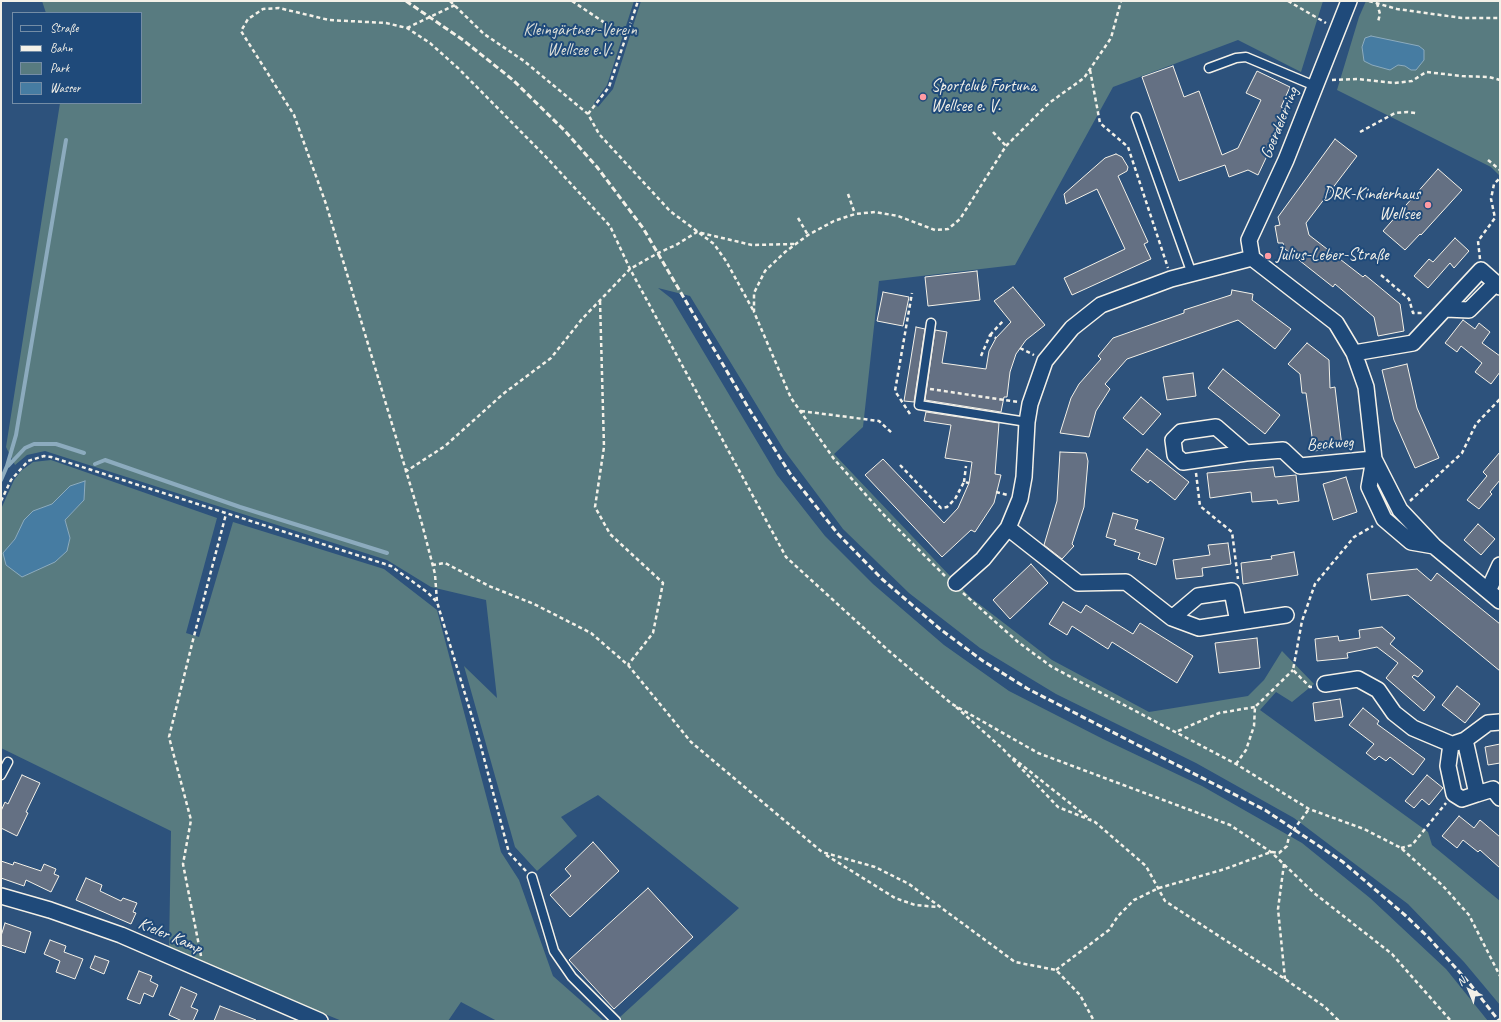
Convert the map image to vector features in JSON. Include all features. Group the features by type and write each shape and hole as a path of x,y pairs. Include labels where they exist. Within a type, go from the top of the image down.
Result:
{"street":[{"name":"Goerdelerring","path":"1252,258 1249,240 1286,160 1349,1"},
{"path":"954,584 983,559 1008,528 1020,499 1024,477 1027,422 1030,404 1045,361 1072,328 1101,306 1172,280 1252,258 1336,323 1354,353 1366,387 1374,459 1369,487 1384,519 1411,542 1434,546"},
{"path":"1354,353 1413,343 1481,270 1498,285 1469,310 1446,309"},
{"name":"Beckweg","path":"1246,453 1216,427 1180,432 1173,440 1175,455 1183,462 1246,453 1283,450 1300,466 1374,459"},
{"path":"1374,459 1400,510 1434,546 1500,601"},
{"path":"1008,528 1078,583 1126,582 1172,618 1199,628 1286,615"},
{"path":"1488,591 1500,565"},
{"path":"1172,618 1198,596 1232,591 1238,622"},
{"path":"1325,684 1358,679 1378,690 1394,714 1413,728 1458,742"},
{"path":"1500,722 1488,723 1458,742 1448,766 1454,794 1462,799 1493,789 1500,798"},
{"path":"1458,742 1477,794"},
{"name":"Kieler Kamp","path":"1,896 50,910 121,935 320,1021"}],"lane":[{"path":"1209,68 1236,58 1246,57 1315,86"},
{"path":"1136,117 1192,274"},
{"path":"931,323 919,405 1027,422"},
{"path":"1,775 8,762"},
{"path":"532,877 554,950 572,977 616,1021"}],"path":[{"path":"450,1 484,34 524,61 588,114 599,134 670,211 714,244 726,261 754,312 791,398 800,411 834,459 884,515 954,584 1018,642 1052,667 1177,731 1236,764 1309,809 1364,829 1401,848 1443,886 1469,915 1500,976"},
{"path":"572,1 626,37"},
{"path":"588,114 609,87 638,1"},
{"path":"754,312 754,293 765,272 785,252 808,235 834,221 855,214 875,212 898,216 935,230 948,229 960,219 1006,146 1049,102 1084,78 1090,70 1111,38 1121,1"},
{"path":"1288,1 1337,29"},
{"path":"1369,1 1397,9 1462,18 1500,18"},
{"path":"1377,3 1380,14 1378,22"},
{"path":"407,28 455,5"},
{"path":"532,877 509,853 480,743 437,602 432,565 422,524 405,472 326,204 294,115 241,31 248,19 263,9 279,8 329,20 386,24 407,28 430,44 459,69 610,226 630,269 786,556 889,651 952,704 1006,753 1058,807 1095,822"},
{"path":"1090,70 1100,123 1128,147 1172,280"},
{"path":"1347,79 1394,83 1412,81 1426,72 1489,77 1500,80"},
{"path":"1360,132 1395,114 1408,112 1416,114"},
{"path":"993,132 1006,146"},
{"path":"1488,160 1500,170"},
{"path":"1481,270 1478,241 1495,218 1490,200 1494,184 1500,178"},
{"path":"848,194 855,214"},
{"path":"798,218 808,235"},
{"path":"405,472 445,446 503,394 551,358 582,319 630,269 658,253 676,245 697,232 752,245 796,244"},
{"path":"1381,275 1409,299 1413,313 1424,313 1433,322"},
{"path":"910,414 895,391 912,293"},
{"path":"600,301 604,447 595,507 610,534 663,584 653,633 628,665"},
{"path":"981,356 990,335 1003,321"},
{"path":"990,335 996,338"},
{"path":"921,388 1030,404"},
{"path":"1400,510 1462,453 1476,424 1500,399"},
{"path":"800,411 879,421 892,433"},
{"path":"1,501 11,480 20,468 28,461 44,456 51,457 391,566 427,592 437,602"},
{"path":"1195,460 1200,506 1232,532 1239,585"},
{"path":"900,465 941,508 947,507 955,499 964,482 966,466"},
{"path":"964,482 969,483"},
{"path":"204,971 183,864 191,820 170,737 193,640 226,514"},
{"path":"1177,731 1219,713 1255,707 1293,670 1302,621 1315,584 1354,537 1384,519"},
{"path":"432,565 444,563 489,586 534,604 591,632 628,665 691,742 822,852 895,898 915,905 939,907"},
{"path":"1293,670 1310,687 1325,684"},
{"path":"952,704 1038,753 1230,825 1271,852 1314,893 1392,954 1452,1021"},
{"path":"1236,764 1246,750 1254,726 1255,707"},
{"path":"1006,753 1095,822 1146,866 1160,888 1165,901 1285,979 1325,1007 1339,1021"},
{"path":"1401,848 1412,845 1454,794"},
{"path":"1056,970 1109,930 1118,916 1134,900 1160,888 1225,869 1271,852 1279,853 1288,846 1289,836 1309,809"},
{"path":"822,852 875,867 909,884 1015,962 1056,970 1080,995 1094,1021"},
{"path":"1284,864 1278,909 1285,979"}],"green space":[{"name":"Kleingärtner-Verein Wellsee e.V.","path":"42,1 634,1 607,85 594,103 598,107 613,89 641,1 1323,1 1301,72 1238,40 1113,87 1015,265 879,281 863,427 834,454 970,597 1052,660 1149,712 1248,696 1264,680 1282,651 1314,684 1292,702 1276,692 1260,710 1428,832 1432,845 1500,901 1500,1005 1464,962 1408,904 1294,818 1196,763 1056,694 980,648 909,593 843,529 784,450 690,296 658,288 672,299 777,475 825,536 873,584 944,645 1009,691 1103,739 1202,786 1302,843 1370,898 1446,969 1488,1021 623,1021 620,1017 739,908 598,795 561,817 577,836 537,871 515,847 464,666 497,698 486,600 431,587 387,560 45,451 27,455 15,465 6,447 60,104 142,104 142,12 46,12"},
{"path":"1366,1 1500,1 1500,176 1491,167 1337,90 1359,17"},
{"path":"51,460 217,518 186,633 199,637 233,522 384,569 437,610 501,852 519,880 553,976 604,1021 497,1021 461,1002 448,1021 342,1021 169,951 171,831 1,748 1,509 14,480 21,471 33,462","holes":["70,486 84,500 65,520 70,538 3,553 15,539 33,511 52,505"]}],"water":[{"path":"1371,36 1419,46 1424,50 1424,60 1416,70 1411,70 1405,66 1398,65 1390,70 1372,65 1364,61 1362,47 1365,38"},
{"path":"85,481 84,500 65,520 70,538 67,551 55,562 22,577 6,565 3,553 15,539 24,520 33,511 52,504 70,486"}],"building":[{"path":"1173,66 1184,97 1199,91 1222,155 1238,148 1261,100 1246,93 1257,71 1290,87 1281,107 1288,111 1258,175 1248,170 1229,177 1225,165 1179,181 1142,77"},
{"path":"1335,139 1357,156 1306,223 1309,235 1363,277 1365,275 1400,304 1404,331 1378,336 1374,317 1335,284 1333,287 1285,249 1283,243 1278,243 1275,226 1280,225 1278,217"},
{"path":"1116,154 1122,157 1128,167 1127,171 1118,176 1148,242 1144,244 1151,259 1072,295 1064,278 1125,249 1097,189 1066,204 1064,194 1105,158"},
{"path":"1438,169 1462,190 1421,235 1420,234 1405,250 1383,231"},
{"path":"1455,238 1469,251 1454,268 1450,263 1428,288 1414,276 1429,259 1433,262"},
{"path":"977,271 980,300 928,306 925,277"},
{"path":"1013,287 1045,325 1026,340 1016,354 1010,372 1007,397 1004,397 1001,412 925,400 935,330 947,332 942,363 986,369 989,351 996,338 1011,322 994,301"},
{"path":"1232,290 1253,294 1252,300 1291,329 1275,349 1238,320 1127,359 1105,384 1110,389 1096,411 1089,437 1060,433 1071,398 1079,384 1101,359 1098,356 1113,338 1184,313 1184,310 1231,295"},
{"path":"883,292 909,297 903,326 877,321"},
{"path":"1463,320 1475,329 1479,323 1490,332 1482,343 1500,356 1500,372 1491,384 1475,372 1482,363 1461,346 1457,352 1445,343"},
{"path":"916,327 925,329 914,402 904,401"},
{"path":"1307,343 1329,360 1330,388 1335,387 1342,447 1314,451 1306,393 1302,393 1300,374 1288,364"},
{"path":"1407,364 1417,408 1439,458 1415,468 1394,420 1382,370"},
{"path":"1223,369 1280,415 1265,434 1208,388"},
{"path":"1193,373 1196,396 1167,400 1163,377"},
{"path":"1141,397 1161,414 1143,435 1123,418"},
{"path":"926,412 999,423 995,474 1001,475 994,503 975,532 971,530 942,557 865,475 883,459 944,523 958,508 969,483 972,462 945,458 951,425 924,421"},
{"path":"1147,449 1189,482 1175,500 1150,480 1148,483 1131,470"},
{"path":"1060,452 1086,453 1088,461 1084,507 1072,544 1074,546 1062,559 1044,545 1057,501"},
{"path":"1500,452 1500,480 1490,492 1492,494 1479,509 1467,500 1487,476 1483,472"},
{"path":"1273,467 1275,477 1296,475 1299,501 1278,504 1277,500 1252,502 1251,492 1210,498 1207,473"},
{"path":"1346,477 1357,512 1333,520 1323,484"},
{"path":"1113,513 1138,520 1135,529 1164,538 1156,565 1138,559 1140,553 1114,545 1116,540 1106,537"},
{"path":"1478,524 1495,539 1481,555 1464,540"},
{"path":"1228,543 1231,564 1202,568 1203,576 1176,579 1173,560 1210,555 1208,545"},
{"path":"1294,552 1298,575 1243,584 1241,563 1272,559 1271,556"},
{"path":"1031,564 1048,583 1010,619 993,600"},
{"path":"1417,569 1431,581 1437,573 1500,624 1500,671 1408,595 1371,600 1367,574"},
{"path":"1063,602 1081,613 1086,605 1133,634 1140,623 1193,656 1177,683 1112,642 1108,649 1072,626 1067,635 1049,624"},
{"path":"1382,627 1395,638 1390,644 1423,671 1418,677 1414,675 1412,677 1435,697 1424,711 1386,678 1398,663 1377,647 1347,653 1348,658 1317,661 1315,639 1338,636 1339,641 1360,638 1359,630"},
{"path":"1257,638 1260,668 1219,673 1215,643"},
{"path":"1457,686 1480,704 1465,723 1442,705"},
{"path":"1340,699 1343,717 1315,721 1313,703"},
{"path":"1363,708 1379,721 1377,724 1425,759 1413,775 1390,757 1386,761 1379,756 1375,760 1366,753 1374,744 1349,725"},
{"path":"1500,744 1500,763 1488,765 1485,747"},
{"path":"22,775 40,783 26,812 28,813 17,836 1,828 1,811 5,802 8,804"},
{"path":"1427,775 1443,788 1429,805 1422,799 1414,808 1405,801"},
{"path":"1459,816 1474,828 1480,820 1500,837 1500,868 1480,850 1478,852 1463,840 1457,848 1442,836"},
{"path":"593,842 619,871 570,917 550,895 571,876 565,869"},
{"path":"1,861 13,865 14,862 41,871 44,864 56,869 54,874 59,876 51,892 26,880 24,886 1,878"},
{"path":"86,878 102,885 100,891 121,901 123,898 137,903 133,912 136,913 131,924 76,900"},
{"path":"648,888 693,937 614,1009 569,960"},
{"path":"5,923 31,932 25,953 1,945 1,936"},
{"path":"50,940 66,946 64,952 83,959 75,979 56,972 60,961 44,954"},
{"path":"95,956 109,961 104,974 90,968"},
{"path":"139,971 152,976 150,981 158,985 153,997 144,993 140,1004 127,999"},
{"path":"181,987 197,994 191,1007 198,1010 193,1021 182,1021 169,1015"},
{"path":"220,1006 256,1020 256,1021 214,1021"}],"waterway":[{"path":"1,480 7,466 16,435 66,140"},
{"path":"8,466 25,448 34,444 56,444 84,453"},
{"path":"95,464 105,460 240,507 387,553"}],"railway":[{"path":"406,1 463,40 513,80 564,130 597,167 643,228 749,409 791,475 838,534 882,579 940,629 983,661 1028,689 1265,810 1343,862 1406,916 1429,938 1470,984 1499,1021"}],"place":[{"name":"Sportclub Fortuna Wellsee e. V.","path":"923,97"},
{"name":"DRK-Kinderhaus Wellsee","path":"1428,205"},
{"name":"Julius-Leber-Straße","path":"1268,256"}]}
